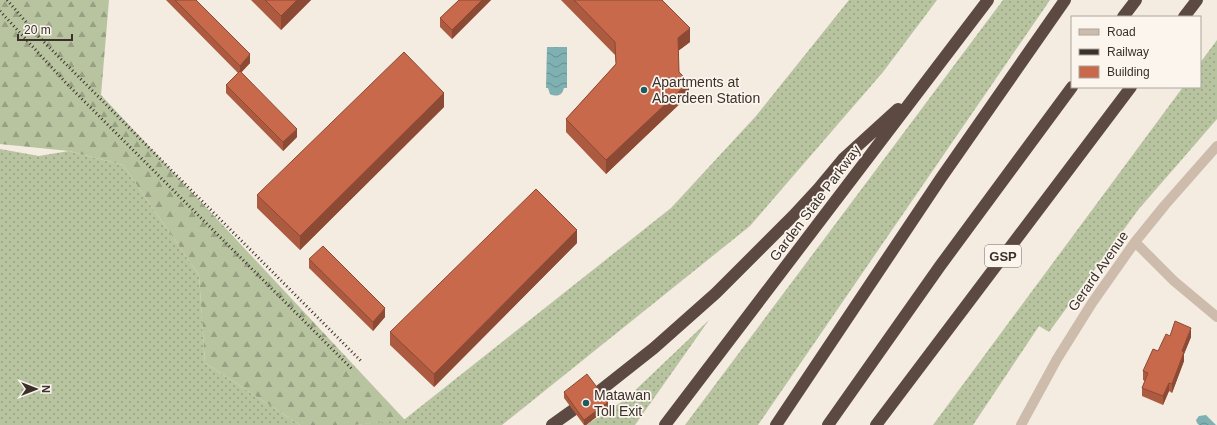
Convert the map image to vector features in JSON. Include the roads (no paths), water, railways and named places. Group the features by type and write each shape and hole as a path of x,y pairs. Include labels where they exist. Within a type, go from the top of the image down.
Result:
{"highway":[{"name":"Garden State Parkway","path":"665,425 988,0"},
{"path":"776,425 941,178 1065,0"},
{"path":"1124,16 1136,0"},
{"path":"1185,16 1197,0"},
{"path":"828,425 931,278 1071,88"},
{"name":"GSP","path":"876,425 1130,88"},
{"path":"597,393 654,348 716,293 818,189 843,159 920,89"},
{"path":"552,425 573,410"}],"street":[{"name":"Gerard Avenue","path":"1020,425 1057,359 1092,303 1135,242 1217,146"},
{"path":"1135,242 1174,281 1217,317"}],"water":[{"path":"547,47 567,47 567,88 564,88 562,93 559,95 550,94 548,88 546,88"},
{"path":"1206,415 1216,425 1199,425 1197,423 1196,420 1199,416"}],"railway":[{"path":"7,0 39,37 362,362"},
{"path":"0,11 66,83 353,370"}],"place":[{"name":"Apartments at Aberdeen Station","path":"644,90"},
{"name":"Matawan Toll Exit","path":"586,403"}]}
